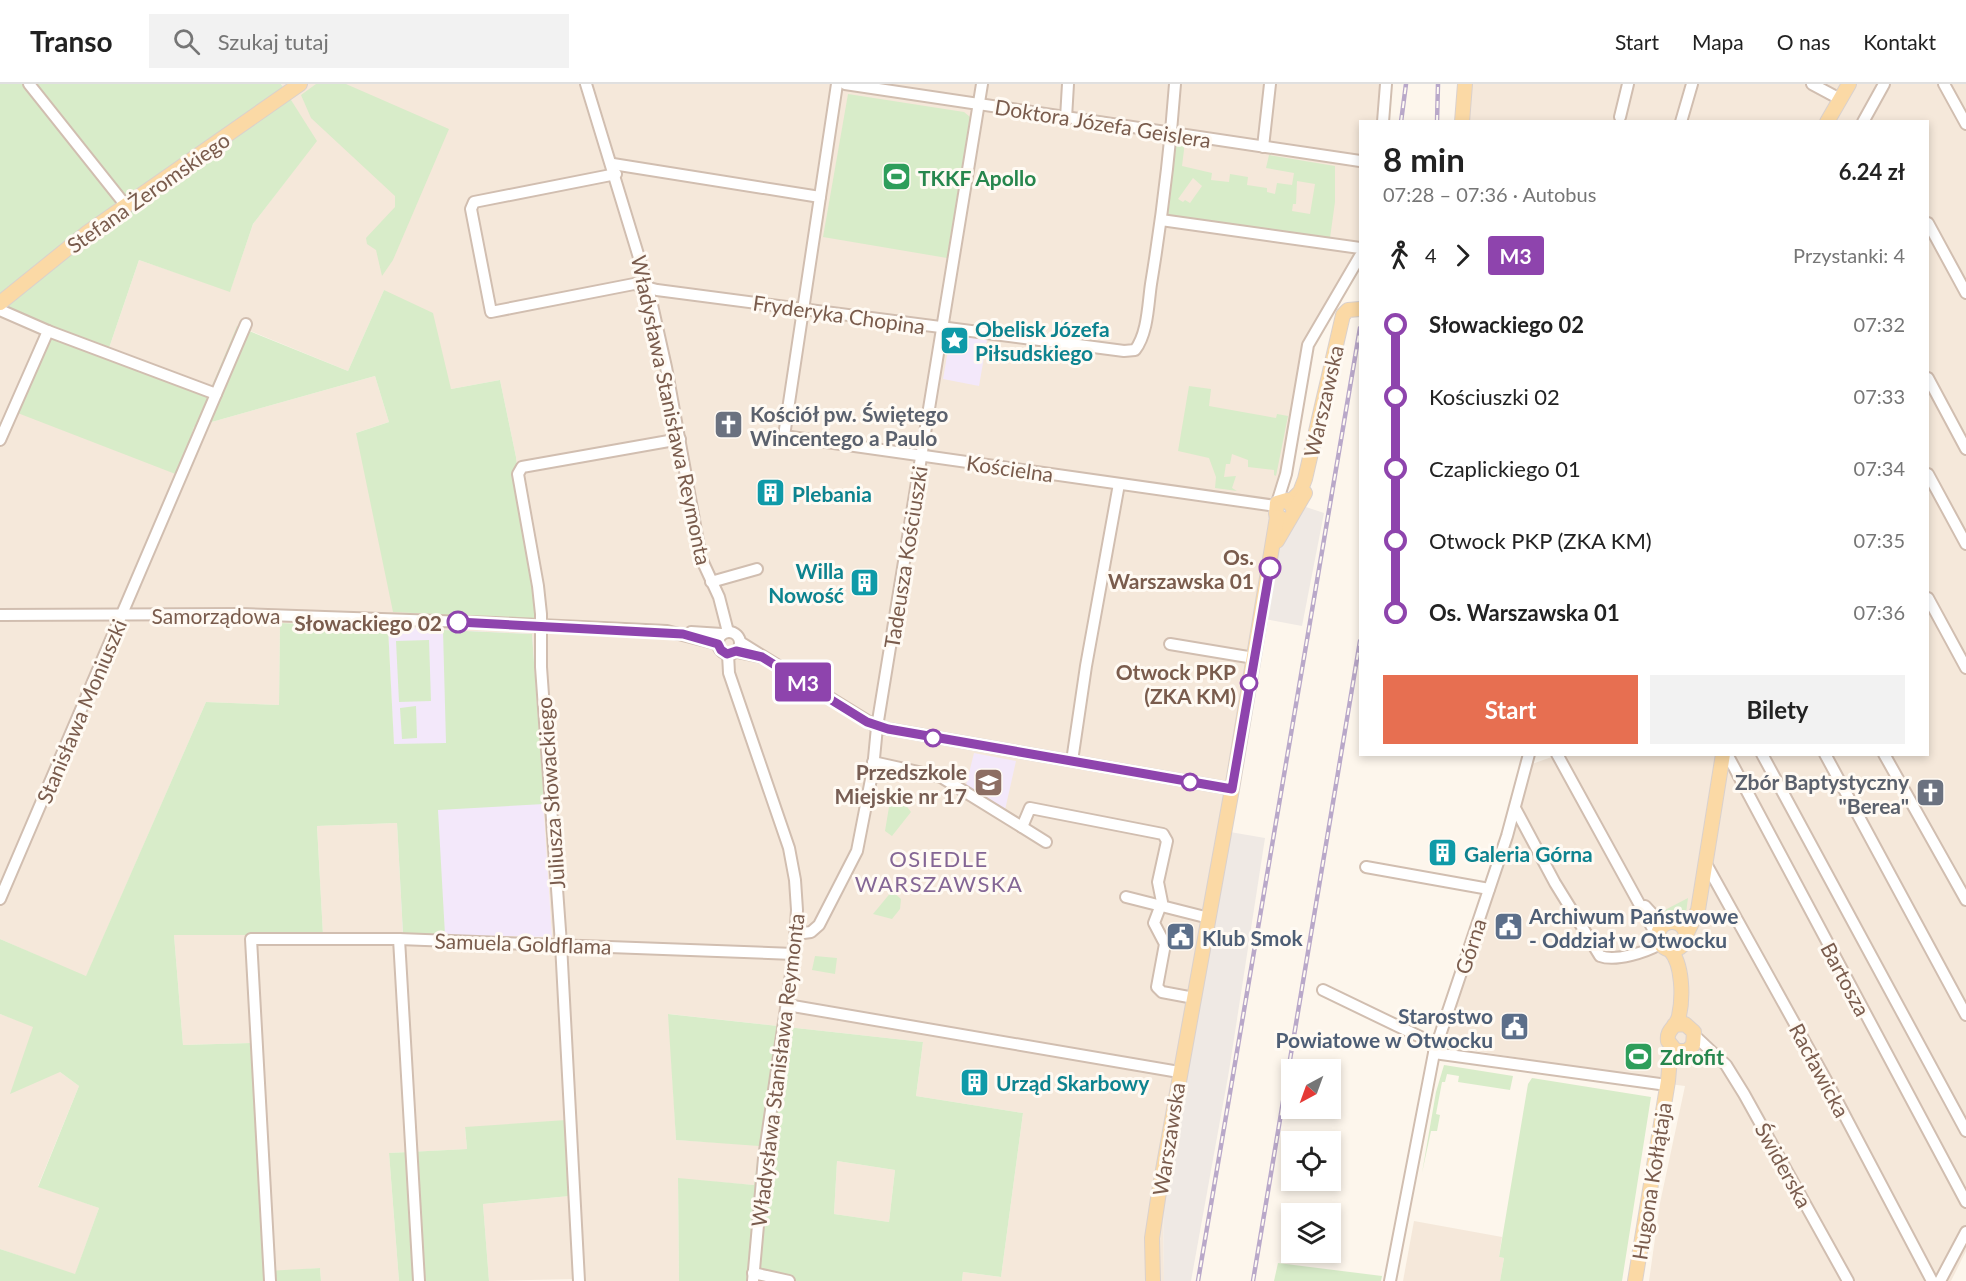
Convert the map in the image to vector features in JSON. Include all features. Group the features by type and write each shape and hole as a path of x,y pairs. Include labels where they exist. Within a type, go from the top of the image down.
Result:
{"main road":[{"path":"1462,120 1465,84"},
{"path":"1828,120 1849,84"},
{"name":"Stefana Żeromskiego","path":"0,303 88,232 127,207 292,86"},
{"path":"1834,120 1838,103"},
{"path":"1341,324 1343,315 1348,310 1359,309"},
{"path":"1341,324 1352,318 1359,318"},
{"name":"Warszawska","path":"1153,1281 1152,1238 1179,1072 1209,918 1273,550 1284,509 1304,497 1305,479 1341,324"},
{"path":"1671,943 1697,914 1725,756"},
{"path":"1685,1042 1686,1013 1683,985 1671,943 1660,929 1686,917 1699,896"},
{"path":"1671,923 1683,927 1671,943"},
{"path":"1683,985 1679,1016 1667,1035 1685,1042"},
{"path":"1674,1025 1682,1023 1685,1042"},
{"name":"Hugona Kołłątaja","path":"1635,1281 1667,1083 1685,1042"}],"street":[{"path":"29,84 127,207"},
{"name":"Władysława Stanisława Reymonta","path":"586,84 614,169 648,288 680,439 701,558 719,597 723,637"},
{"path":"803,309 837,84"},
{"name":"Doktora Józefa Geislera","path":"845,84 1172,135 1359,161"},
{"name":"Tadeusza Kościuszki","path":"796,934 811,932 819,925 856,855 982,84"},
{"path":"1066,118 1068,84"},
{"name":"Fryderyka Chopina","path":"614,169 474,202 471,209 491,312 634,284 648,288 943,328 1124,351 1135,350 1139,345 1147,310 1161,220 1172,135 1175,84"},
{"path":"1263,147 1270,84"},
{"path":"1383,120 1386,84"},
{"path":"1620,117 1628,84"},
{"path":"1682,120 1692,84"},
{"path":"1812,84 1838,103"},
{"path":"1867,119 1884,84"},
{"path":"1944,84 1966,124"},
{"path":"614,169 820,197"},
{"path":"1161,220 1359,248"},
{"path":"1929,226 1966,293"},
{"name":"Warszawska","path":"1284,509 1286,474 1308,345 1359,258"},
{"name":"Kościelna","path":"803,309 784,436 1284,509"},
{"path":"0,310 48,331 216,394"},
{"name":"Stanisława Moniuszki","path":"0,899 246,324"},
{"path":"0,440 48,331"},
{"path":"1929,380 1966,449"},
{"name":"Juliusza Słowackiego","path":"579,1281 561,944 541,667 541,625 538,586 518,474 522,467 680,439"},
{"name":"Warszawska","path":"1286,474 1295,483 1305,479"},
{"path":"1929,476 1966,544"},
{"path":"1072,761 1086,666 1119,484"},
{"path":"711,582 758,570"},
{"path":"1929,600 1966,668"},
{"name":"Samorządowa","path":"0,615 242,614 541,625 683,634 687,631 723,637"},
{"path":"735,649 738,636 723,637 721,650 735,649 762,657 878,727 1232,789"},
{"path":"1170,644 1254,658"},
{"name":"Władysława Stanisława Reymonta","path":"735,649 729,673 789,848 795,879 794,954 764,1158 753,1277"},
{"name":"Górna","path":"1390,1281 1436,1049 1531,756"},
{"path":"1515,808 1555,883 1600,956 1612,959 1671,943 1636,898 1557,756"},
{"name":"Bartosza","path":"1726,756 1966,1202"},
{"path":"1763,756 1966,1131"},
{"path":"1826,756 1966,1015"},
{"path":"1885,756 1966,900"},
{"path":"873,762 941,777 1047,842"},
{"path":"1022,827 1030,808 1163,834 1167,841 1158,882 1162,900 1154,927 1165,944 1157,987 1162,992 1194,999"},
{"name":"Racławicka","path":"1705,862 1826,1080 1932,1281"},
{"path":"1366,867 1489,889"},
{"path":"1126,897 1209,918"},
{"path":"1636,898 1656,918 1671,923"},
{"name":"Samuela Goldflama","path":"270,1281 251,939 399,939 794,954"},
{"path":"399,939 419,1281"},
{"path":"1323,990 1436,1049 1667,1083"},
{"path":"787,1005 1179,1072"},
{"name":"Świderska","path":"1685,1042 1713,1053 1726,1065 1848,1281"},
{"path":"1940,1281 1966,1232"},
{"path":"753,1277 789,1281"}],"shaded area":[{"path":"281,84 1386,84 1383,120 1359,120 1359,258 1308,345 1163,1207 1164,1281 962,1281 963,1272 1001,1277 1023,1113 916,1096 923,1042 669,1014 676,1140 759,1145 754,1185 678,1179 679,1281 575,1281 575,1279 489,1281 483,1204 570,1196 465,1128 467,1149 389,1153 399,1281 321,1281 320,1268 266,1272 251,1043 183,1045 174,935 323,935 317,826 397,823 403,934 552,937 532,634 280,623 279,705 206,702 86,977 0,939 0,312 49,337 178,475 194,427 375,376 389,422 356,433 536,618 516,457 500,380 451,389 384,290 348,371 238,326 211,389 109,348 139,260 230,291 253,224 316,141"},
{"path":"1463,84 1966,84 1966,1251 1951,1281 1649,1281 1660,1203 1685,1086 1517,1065 1521,1058 1449,1047 1445,1040 1532,764 1554,756 1929,756 1929,120 1463,120"},
{"path":"959,336 987,340 979,386 943,379 949,344 955,343"},
{"path":"1306,507 1324,513 1302,626 1265,619 1277,550"},
{"path":"388,627 532,634 552,937 403,934"},
{"name":"Przedszkole Miejskie nr 17","path":"974,753 1016,761 1005,810 966,785"},
{"path":"1230,832 1265,838 1229,1071 1191,1281 1164,1281 1163,1207"},
{"path":"0,1014 33,1026 60,1072 79,1086 38,1186 99,1208 75,1275 0,1249"},
{"path":"837,1161 895,1170 889,1222 834,1214"},
{"path":"1414,1221 1502,1237 1499,1257 1504,1258 1500,1281 1403,1281"}],"green space":[{"path":"0,84 281,84 317,141 253,224 230,292 139,260 109,348 211,388 237,326 348,371 384,290 433,313 451,389 500,380 516,457 536,619 393,612 356,433 389,422 375,376 194,427 178,475 15,412 48,337 0,312"},
{"path":"316,84 346,84 449,129 393,260 382,276 376,250 367,244 366,238 395,207 395,196 311,118 301,95"},
{"name":"TKKF Apollo","path":"848,94 964,112 970,117 947,258 823,237"},
{"path":"1176,141 1185,142 1182,166 1212,173 1211,180 1229,182 1230,174 1248,177 1247,185 1267,188 1267,192 1275,194 1277,183 1292,185 1294,173 1266,168 1269,155 1335,166 1335,202 1330,238 1168,217","holes":["1193,178 1202,186 1190,203 1185,200 1183,202 1178,199","1297,181 1315,184 1310,214 1292,211 1293,204 1296,204"]},
{"path":"1189,386 1211,389 1209,406 1276,418 1277,414 1288,416 1276,476 1274,470 1248,467 1248,460 1232,454 1230,464 1226,464 1224,477 1236,476 1232,488 1237,491 1215,488 1216,477 1209,458 1178,451"},
{"path":"280,623 388,627 394,744 446,743 443,630 532,634 544,804 438,810 445,935 403,934 397,823 317,826 323,935 174,935 183,1045 251,1043 266,1271 320,1268 321,1281 0,1281 0,1249 75,1274 99,1208 38,1187 79,1086 60,1072 10,1094 33,1027 0,1014 0,939 86,976 206,702 279,705"},
{"path":"429,640 431,701 399,702 396,641"},
{"path":"416,706 417,738 402,739 400,708"},
{"path":"896,800 904,803 911,812 892,836 885,831 889,807"},
{"path":"892,891 901,899 900,909 892,919 873,914"},
{"path":"1688,898 1686,913 1677,919 1662,918 1661,912"},
{"path":"815,956 837,958 835,974 812,970"},
{"path":"668,1014 923,1042 916,1096 1023,1113 1001,1277 963,1272 962,1281 679,1281 678,1178 754,1185 759,1146 676,1140","holes":["837,1161 895,1170 889,1222 834,1214"]},
{"path":"1444,1065 1513,1076 1510,1090 1458,1082 1459,1076 1447,1074 1445,1082 1442,1082 1436,1114 1440,1115 1437,1131 1431,1131 1422,1173 1436,1092"},
{"path":"1532,1078 1651,1097 1622,1281 1500,1281 1504,1258 1499,1257 1528,1084"},
{"path":"566,1120 570,1196 483,1204 489,1281 399,1281 389,1153 467,1149 465,1127"},
{"path":"1278,1263 1382,1276 1381,1281 1274,1281"}],"railway":[{"path":"1401,120 1406,84"},
{"path":"1437,120 1438,84"},
{"path":"1198,1281 1359,334"},
{"path":"1253,1281 1359,647"}],"bus line":[{"name":"M3","path":"458,622 667,631 683,634 718,644 727,654 736,651 762,657 878,727 1232,789 1270,568"}],"place":[{"name":"TKKF Apollo","path":"897,177"},
{"name":"Obelisk Józefa Piłsudskiego","path":"954,340"},
{"name":"Kościół pw. Świętego Wincentego a Paulo","path":"729,425"},
{"name":"Plebania","path":"771,493"},
{"name":"Os. Warszawska 01","path":"1270,568"},
{"name":"Willa Nowość","path":"865,582"},
{"name":"Słowackiego 02","path":"458,622"},
{"name":"Otwock PKP (ZKA KM)","path":"1249,683"},
{"name":"Przedszkole Miejskie nr 17","path":"988,783"},
{"name":"Zbór Baptystyczny \"Berea\"","path":"1930,793"},
{"name":"Galeria Górna","path":"1443,853"},
{"name":"Archiwum Państwowe - Oddział w Otwocku","path":"1508,927"},
{"name":"Klub Smok","path":"1181,937"},
{"name":"Starostwo Powiatowe w Otwocku","path":"1514,1027"},
{"name":"Zdrofit","path":"1639,1056"},
{"name":"Urząd Skarbowy","path":"975,1082"}],"district":[{"name":"OSIEDLE WARSZAWSKA","path":"939,870"}]}
